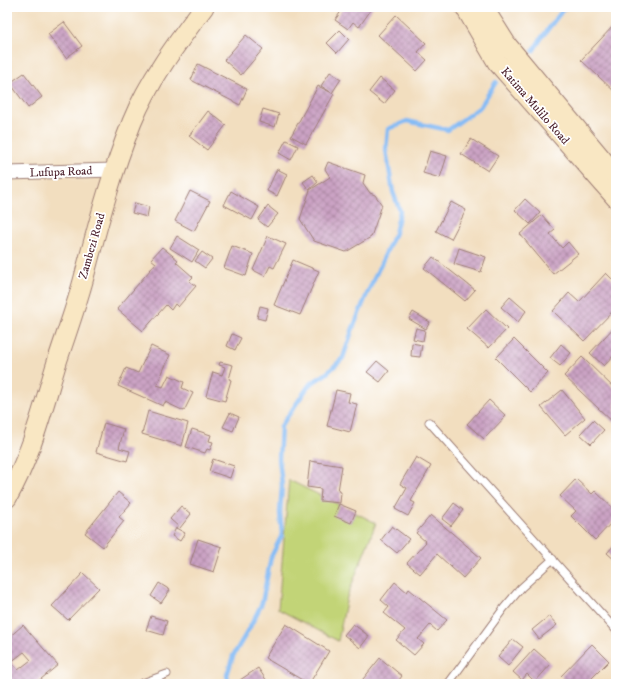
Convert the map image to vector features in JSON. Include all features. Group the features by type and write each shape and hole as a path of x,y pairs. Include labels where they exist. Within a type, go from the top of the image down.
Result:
{"main road":[{"name":"Zambezi Road","path":"7,498 28,455 40,422 114,170 132,121 151,85 179,40 204,7"},
{"name":"Katima Mulilo Road","path":"465,7 497,62 610,171"},
{"name":"Katima Mulilo Road","path":"483,7 507,45 610,171 616,198"}],"street":[{"name":"Lufupa Road","path":"7,173 114,170"}],"lane":[{"path":"429,422 616,630"},
{"path":"448,684 504,608 521,588 553,559"},
{"path":"140,684 167,674"}],"green space":[{"path":"289,480 376,523 347,597 338,641 278,609"}],"building":[{"path":"344,7 373,7 359,27 353,22 348,29 335,20"},
{"path":"396,15 426,43 418,52 427,60 417,71 378,35"},
{"path":"64,22 82,46 66,58 48,34"},
{"path":"616,23 616,93 581,60"},
{"path":"340,30 349,39 337,53 327,43"},
{"path":"246,35 263,49 241,75 224,60"},
{"path":"198,64 247,89 240,105 191,80"},
{"path":"330,72 341,79 332,93 321,86"},
{"path":"24,73 42,97 28,108 10,83"},
{"path":"380,78 395,90 384,104 369,92"},
{"path":"318,86 334,94 306,144 291,136"},
{"path":"263,109 279,114 275,127 259,122"},
{"path":"208,111 226,125 207,150 189,136"},
{"path":"471,139 498,156 488,171 461,154"},
{"path":"286,140 298,146 291,160 279,153"},
{"path":"430,151 447,156 440,178 423,173"},
{"path":"328,162 365,175 363,183 370,193 375,195 382,205 371,237 346,252 314,241 300,219 310,190 330,177 325,169"},
{"path":"277,169 287,174 277,196 267,191"},
{"path":"313,175 318,182 309,190 303,182"},
{"path":"190,191 210,201 194,231 175,221"},
{"path":"231,191 259,207 252,220 224,205"},
{"path":"525,199 540,213 530,224 515,210"},
{"path":"451,202 466,210 451,239 436,231"},
{"path":"135,203 149,207 147,217 132,213"},
{"path":"268,206 278,214 267,227 258,220"},
{"path":"542,215 555,230 550,234 562,248 568,242 578,254 553,274 520,234"},
{"path":"177,236 199,250 192,262 170,248"},
{"path":"268,236 286,244 274,268 270,266 265,276 253,270"},
{"path":"232,246 253,254 246,276 224,268"},
{"path":"162,247 178,260 176,262 193,277 189,281 196,286 178,307 175,304 171,310 166,305 143,331 117,309 156,263 151,259"},
{"path":"459,248 486,257 481,272 454,264"},
{"path":"202,252 212,259 205,268 195,261"},
{"path":"433,257 475,290 465,301 424,268"},
{"path":"293,260 319,271 300,315 274,305"},
{"path":"606,273 616,283 616,308 584,341 553,311 569,293 579,302"},
{"path":"510,297 526,311 518,322 501,307"},
{"path":"260,306 268,308 265,320 257,318"},
{"path":"486,309 507,329 489,348 467,329"},
{"path":"413,312 430,322 426,329 409,319"},
{"path":"616,325 616,353 604,366 590,353"},
{"path":"416,328 425,330 423,341 413,339"},
{"path":"232,334 241,338 235,350 227,346"},
{"path":"514,339 548,373 530,392 496,358"},
{"path":"412,343 422,345 420,357 411,356"},
{"path":"561,344 571,353 560,366 550,358"},
{"path":"151,346 170,355 157,385 163,387 169,375 184,382 182,388 193,393 184,411 165,402 163,406 118,386 126,368 138,373"},
{"path":"582,357 616,390 615,424 564,376"},
{"path":"377,361 389,371 380,382 367,372"},
{"path":"220,362 233,365 229,379 231,380 225,401 206,396 213,372 222,375 225,367 219,365"},
{"path":"336,390 350,393 348,402 357,404 350,432 327,426"},
{"path":"562,390 585,418 565,435 541,407"},
{"path":"489,400 506,416 484,439 467,424"},
{"path":"148,411 188,423 182,446 142,434"},
{"path":"230,413 239,417 233,431 223,427"},
{"path":"593,420 604,430 591,444 580,434"},
{"path":"104,423 124,429 119,448 130,451 127,461 96,452"},
{"path":"192,429 211,435 209,441 213,442 210,450 207,449 205,453 186,447"},
{"path":"416,457 431,466 411,501 415,503 408,516 395,509 407,488 400,484"},
{"path":"213,459 234,466 230,478 209,471"},
{"path":"310,461 342,466 338,491 341,492 340,503 320,501 321,489 307,487"},
{"path":"576,479 592,494 595,491 616,511 616,518 595,540 571,516 576,511 560,496"},
{"path":"118,492 131,503 119,517 124,521 103,547 85,533"},
{"path":"454,503 463,510 451,526 442,519"},
{"path":"339,504 356,511 351,523 334,516"},
{"path":"181,506 191,514 180,528 170,519"},
{"path":"431,515 481,558 463,578 437,554 420,574 407,563 426,542 416,533"},
{"path":"392,526 409,539 397,553 381,540"},
{"path":"176,528 185,533 180,541 172,536"},
{"path":"198,539 222,547 214,572 190,564"},
{"path":"616,543 616,561 607,553"},
{"path":"83,573 99,588 68,620 52,606"},
{"path":"395,582 407,592 409,589 447,620 437,631 430,625 418,639 424,644 414,655 396,640 405,630 384,613 389,607 381,600"},
{"path":"159,583 170,590 161,603 151,596"},
{"path":"151,616 167,621 163,635 146,630"},
{"path":"549,616 557,625 539,639 532,630"},
{"path":"286,624 329,651 309,684 265,658"},
{"path":"353,624 369,636 360,648 344,635"},
{"path":"23,625 58,665 35,684 7,684 7,639","holes":["24,652 31,660 18,670 11,662"]},
{"path":"513,639 523,647 508,666 498,657"},
{"path":"592,644 609,661 586,684 569,684 561,676"},
{"path":"534,649 551,664 535,682 527,674 522,680 513,672"},
{"path":"380,658 402,676 396,684 359,684"},
{"path":"258,668 269,684 243,684 240,680"}],"waterway":[{"path":"533,51 565,7"},
{"path":"229,684 227,675 233,656 262,603 271,557 282,535 280,513 282,485 279,459 281,426 310,384 326,374 343,358 367,294 395,233 400,211 393,192 386,150 388,129 407,121 448,130 480,107 496,82"}]}
